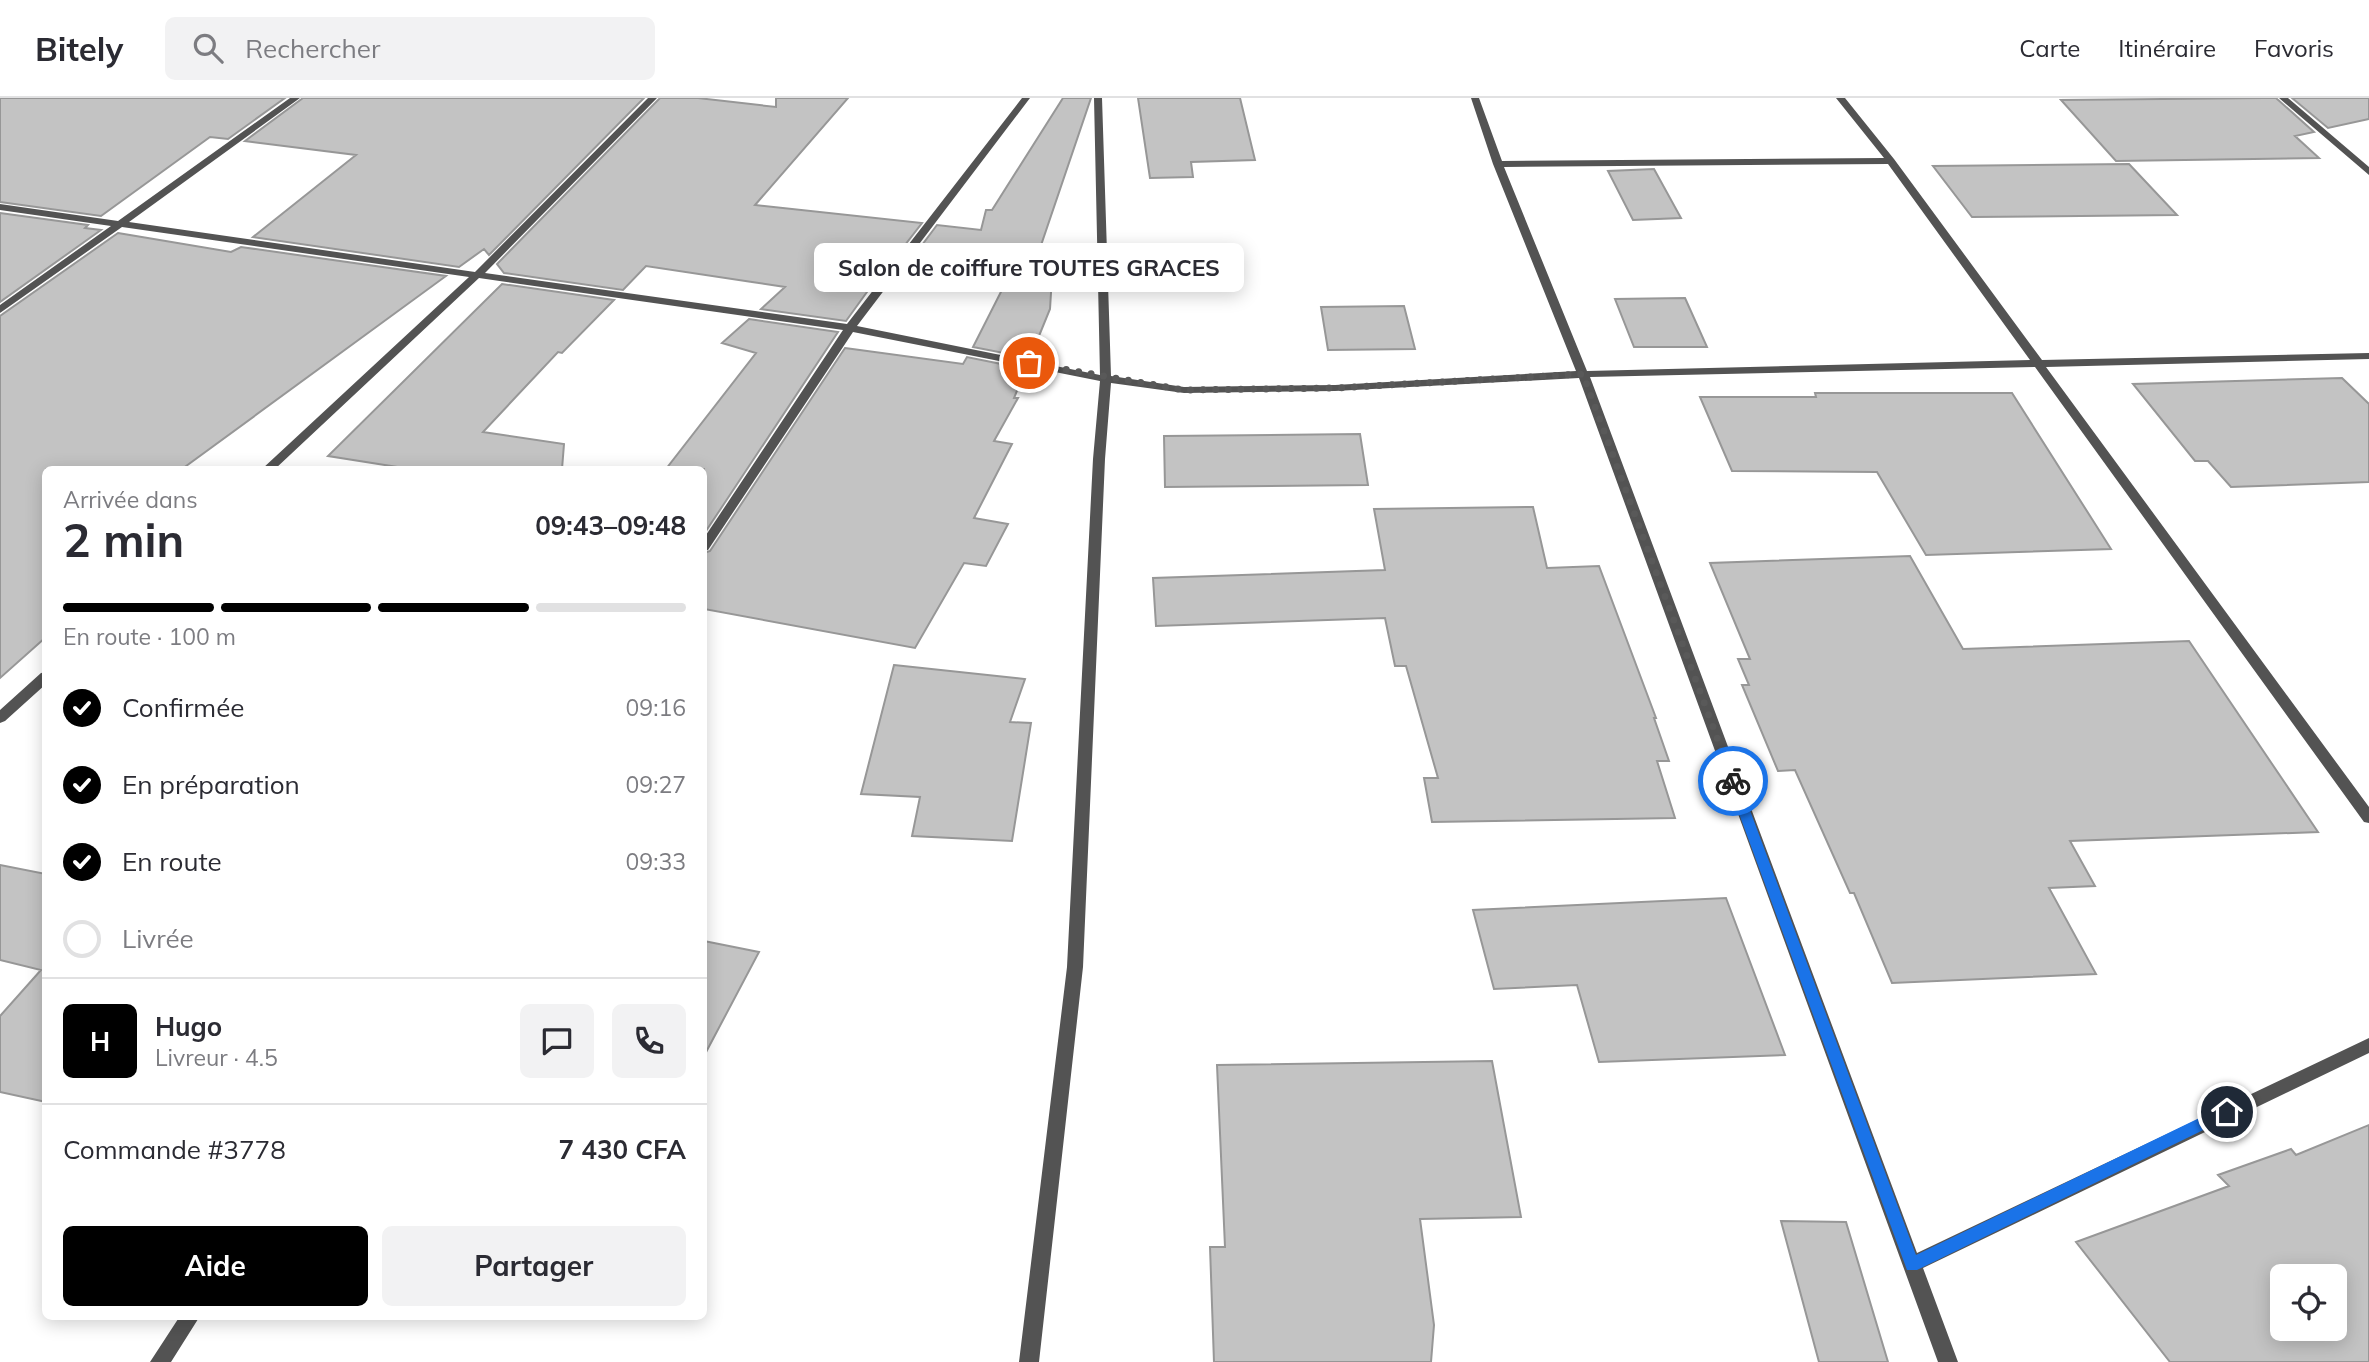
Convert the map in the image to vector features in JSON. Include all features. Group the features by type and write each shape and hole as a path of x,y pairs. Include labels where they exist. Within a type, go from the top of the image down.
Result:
{"street":[{"path":"0,310 296,98"},
{"path":"271,466 478,274 653,98"},
{"path":"707,542 850,328 1026,98"},
{"path":"1029,1362 1075,967 1106,379 1098,98"},
{"path":"1475,98 1497,164 1583,374 1948,1362"},
{"path":"1840,98 1891,161 2036,365 2369,818"},
{"path":"2283,98 2369,172"},
{"path":"1497,164 1891,161"},
{"path":"0,207 117,226 478,274 850,328 1106,379 1184,390 1335,388 1583,374 2369,356"},
{"path":"0,718 42,680"},
{"path":"1912,1265 2369,1045"},
{"path":"160,1362 188,1320"}],"building":[{"path":"0,98 285,98 228,139 210,137 101,216 0,202"},
{"path":"303,98 644,98 489,255 484,249 459,267 253,237 356,155 245,141"},
{"path":"660,98 698,98 776,107 776,98 848,98 755,205 922,223 891,263 888,263 846,321 761,309 785,287 646,266 623,290 504,273 497,264"},
{"path":"1063,98 1091,98 1036,260 1053,260 1050,309 1030,358 973,347 1009,276 907,265 937,225 981,230 986,210 992,210"},
{"path":"1138,98 1240,98 1255,160 1191,162 1193,177 1150,178"},
{"path":"2276,98 2314,132 2295,136 2319,158 2116,161 2061,100"},
{"path":"2292,98 2369,98 2369,119 2328,128"},
{"path":"2129,164 2177,215 1972,217 1933,166"},
{"path":"1654,169 1681,218 1633,220 1608,171"},
{"path":"0,213 88,225 85,228 101,230 0,302"},
{"path":"118,233 231,252 241,247 446,276 186,466 42,466 42,641 0,678 0,316"},
{"path":"502,284 614,300 562,353 558,352 483,432 564,444 562,466 391,466 328,456"},
{"path":"1685,298 1707,347 1634,347 1615,299"},
{"path":"1404,306 1415,349 1328,350 1321,307"},
{"path":"749,319 838,332 707,529 707,466 668,466 756,353 722,343"},
{"path":"845,348 963,364 967,357 1026,369 1014,398 1018,398 994,441 1012,444 974,518 1008,524 986,566 964,563 915,648 707,610 707,552"},
{"path":"2342,378 2369,404 2369,482 2231,487 2208,461 2195,461 2133,384"},
{"path":"1815,393 2012,393 2111,549 1926,555 1877,472 1732,471 1700,397 1816,397"},
{"path":"1360,434 1368,485 1165,487 1164,436"},
{"path":"1533,507 1547,568 1599,566 1656,718 1669,761 1657,761 1675,818 1432,822 1424,778 1438,778 1406,666 1395,666 1385,618 1156,626 1153,578 1385,570 1374,509"},
{"path":"1910,556 1963,649 2189,641 2318,832 2070,841 2095,886 2049,888 2096,974 1892,983 1854,893 1850,893 1795,770 1778,771 1742,685 1749,685 1738,659 1750,659 1710,563"},
{"path":"894,665 1025,679 1010,722 1031,723 1012,841 912,836 920,797 861,794"},
{"path":"0,865 42,873 42,1101 0,1092 0,1016 41,970 0,960"},
{"path":"1726,898 1785,1055 1599,1062 1577,985 1494,989 1473,910"},
{"path":"707,942 759,952 707,1050"},
{"path":"1492,1061 1521,1217 1420,1219 1434,1325 1431,1362 1214,1362 1210,1247 1225,1247 1217,1065"},
{"path":"2369,1125 2369,1362 2170,1362 2076,1242 2229,1186 2218,1175 2291,1149 2296,1155"},
{"path":"1781,1221 1846,1222 1888,1362 1819,1362"}],"way so far":[{"path":"1029,363 1106,379 1184,390 1335,388 1583,374 1733,781"}],"place":[{"name":"Salon de coiffure TOUTES GRACES","path":"1029,363"}],"route":[{"path":"1733,781 1912,1265 2227,1112"}]}
